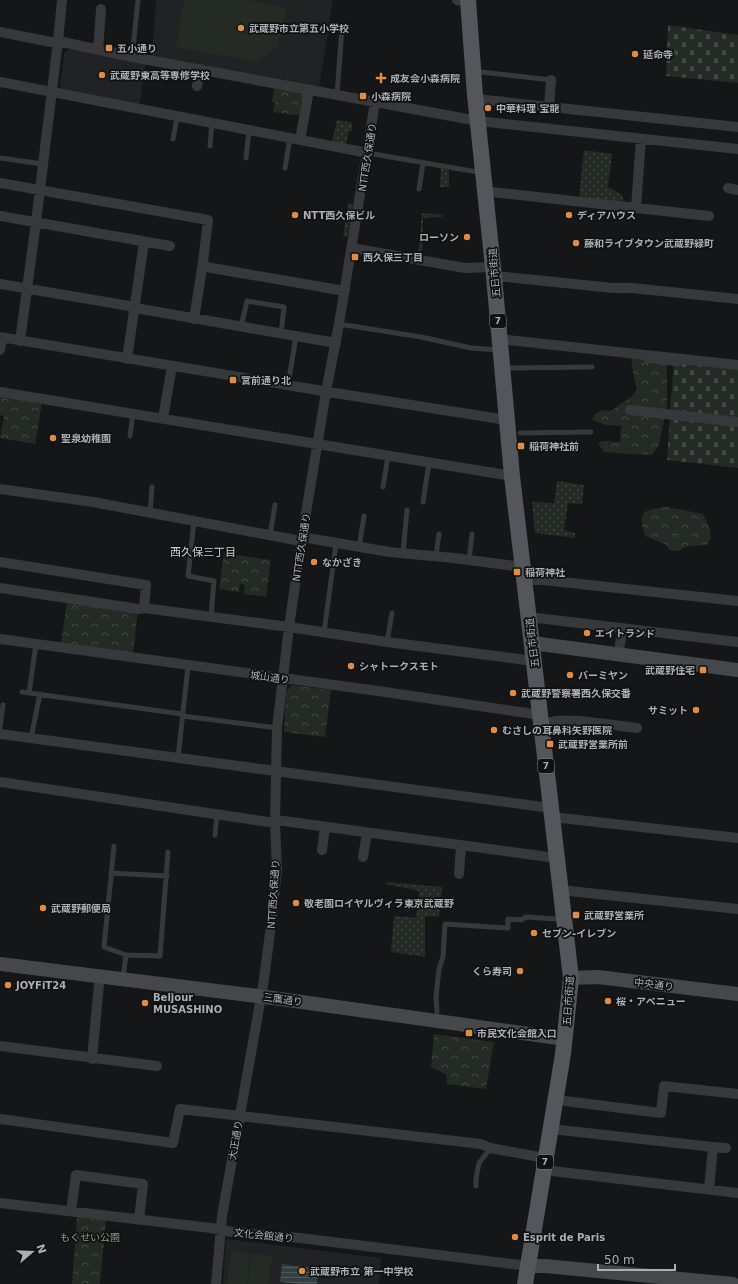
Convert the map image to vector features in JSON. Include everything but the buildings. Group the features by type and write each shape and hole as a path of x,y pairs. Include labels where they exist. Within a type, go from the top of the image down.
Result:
{"main road":[{"name":"五日市街道","path":"464,1 494,272 512,476 534,661 544,719 551,813 571,978 565,1039 525,1284"}],"street":[{"path":"20,341 28,288 62,0"},
{"path":"98,50 101,9"},
{"path":"0,32 51,42 58,41 132,57 478,121 738,149"},
{"path":"197,86 201,69"},
{"path":"549,106 551,80"},
{"path":"0,82 368,153"},
{"path":"300,140 309,90"},
{"path":"476,99 738,127"},
{"name":"NTT西久保通り","path":"261,996 277,870 275,821 277,728 282,679 301,539 345,291 376,102"},
{"path":"636,207 642,139"},
{"path":"0,183 208,220 194,319"},
{"path":"492,192 709,216"},
{"path":"0,216 170,246"},
{"path":"126,358 144,242"},
{"path":"352,248 494,272 506,277 613,288 632,288 738,300"},
{"path":"203,262 206,267 345,291"},
{"path":"0,284 336,343"},
{"path":"0,350 1,338 326,392 507,420"},
{"path":"500,344 738,365"},
{"path":"163,418 172,366"},
{"path":"0,392 512,476"},
{"path":"630,410 738,422"},
{"path":"0,490 93,502 270,535 402,553 469,560 543,580 738,601"},
{"path":"0,562 146,585 144,608"},
{"path":"0,588 139,609 144,608 211,616 387,642 534,661"},
{"path":"537,618 738,642"},
{"path":"620,645 622,629"},
{"name":"城山通り","path":"0,639 378,691 552,721 566,720 637,728"},
{"path":"532,643 738,670"},
{"path":"0,734 177,759 276,771 551,813 738,838"},
{"path":"0,782 217,814 556,858"},
{"path":"322,850 325,827"},
{"path":"363,857 367,833"},
{"path":"459,874 461,846"},
{"path":"560,890 738,909"},
{"name":"三鷹通り","path":"0,964 261,996 565,1039"},
{"name":"中央通り","path":"571,978 598,977 738,994"},
{"path":"92,1059 99,984"},
{"name":"大正通り","path":"216,1284 220,1229 261,996"},
{"path":"0,1046 92,1059 157,1066"},
{"path":"566,1101 661,1113 664,1086 738,1094"},
{"path":"0,1119 173,1143 180,1109 480,1144 545,1164 738,1193"},
{"path":"551,1129 726,1148"},
{"path":"709,1189 713,1147"},
{"path":"71,1211 76,1175 143,1184 139,1220"},
{"name":"文化会館通り","path":"0,1203 220,1229 232,1232 367,1246 528,1266"},
{"path":"528,1266 545,1266 733,1284"}],"lane":[{"path":"132,57 138,0"},
{"path":"337,95 342,28"},
{"path":"481,72 551,80"},
{"path":"173,139 177,117"},
{"path":"210,146 212,123"},
{"path":"246,158 249,130"},
{"path":"285,168 290,138"},
{"path":"368,153 476,172"},
{"path":"0,158 43,164"},
{"path":"419,189 423,163"},
{"path":"241,327 247,301 284,307 281,334"},
{"path":"339,324 421,337 471,348 500,344"},
{"path":"288,385 296,336"},
{"path":"646,360 679,364 681,359"},
{"path":"509,368 592,367"},
{"path":"130,436 134,413"},
{"path":"520,432 591,432"},
{"path":"383,487 388,456"},
{"path":"423,502 429,463"},
{"path":"150,513 152,488"},
{"path":"270,535 275,504"},
{"path":"402,553 407,510"},
{"path":"359,547 364,516"},
{"path":"194,521 188,576 214,581 211,616"},
{"path":"436,556 439,534"},
{"path":"469,560 472,534"},
{"path":"324,632 336,544"},
{"path":"387,642 392,613"},
{"path":"29,692 36,644"},
{"path":"177,759 188,666"},
{"path":"22,692 277,728"},
{"path":"31,738 40,694"},
{"path":"0,727 3,705"},
{"path":"215,834 217,814"},
{"path":"114,846 104,947 126,955 160,956 168,852"},
{"path":"111,873 166,876"},
{"path":"437,1012 436,997 439,969 443,957 445,924 508,928 508,919 556,919"},
{"path":"123,979 126,955"},
{"path":"476,1186 478,1162 491,1148"}],"shaded area":[{"name":"武蔵野市立第五小学校","path":"156,0 333,0 319,88 152,57"},
{"name":"武蔵野東高等専修学校","path":"70,48 146,63 139,105 61,90 60,87 64,54"},
{"name":"武蔵野市立 第一中学校","path":"226,1239 381,1258 379,1284 223,1284"},
{"path":"282,1264 318,1269 317,1284 280,1282"}],"green space":[{"path":"184,0 248,0 287,8 278,46 257,62 176,47"},
{"path":"668,25 738,35 738,83 666,76"},
{"path":"274,87 304,92 302,116 273,112 275,102 272,102"},
{"path":"337,120 352,123 352,131 349,131 346,144 332,142"},
{"path":"584,150 612,154 608,187 622,195 624,203 579,198"},
{"path":"441,168 449,170 449,187 440,187"},
{"path":"348,203 353,204 347,237 343,237"},
{"path":"422,213 443,215 442,217 423,218 422,254 418,256"},
{"path":"631,358 667,361 667,405 659,445 652,455 604,452 598,442 620,442 621,426 606,425 592,420 595,414 602,410 611,411 631,397 637,390"},
{"path":"674,361 738,369 738,419 670,411"},
{"path":"0,395 42,402 35,444 0,438 4,416 0,415"},
{"path":"670,417 738,425 738,468 667,460"},
{"path":"557,481 584,485 582,504 568,503 564,530 575,533 575,538 535,533 532,502 554,503"},
{"path":"667,507 703,514 710,529 711,539 707,545 687,546 679,551 670,550 665,544 645,536 642,521 642,516 644,513 648,510"},
{"path":"224,553 271,560 266,597 244,594 245,585 240,584 239,592 219,589"},
{"path":"67,601 138,611 133,653 61,643"},
{"path":"292,685 331,690 325,737 284,732 286,692"},
{"path":"387,882 442,887 439,917 427,916 425,918 425,957 391,952 394,916 416,918 419,891 386,884"},
{"path":"434,1034 494,1042 486,1089 447,1084 447,1075 431,1067"},
{"name":"もくせい公園","path":"77,1217 106,1220 100,1284 72,1284"},
{"path":"231,1251 250,1253 247,1284 227,1284"},
{"path":"251,1254 272,1256 268,1284 248,1284"}],"place":[{"name":"武蔵野市立第五小学校","path":"241,28"},
{"name":"五小通り","path":"109,48"},
{"name":"延命寺","path":"635,54"},
{"name":"武蔵野東高等専修学校","path":"102,75"},
{"name":"成友会小森病院","path":"381,78"},
{"name":"小森病院","path":"363,96"},
{"name":"中華料理 宝龍","path":"488,108"},
{"name":"NTT西久保ビル","path":"295,215"},
{"name":"ディアハウス","path":"569,215"},
{"name":"ローソン","path":"467,237"},
{"name":"藤和ライブタウン武蔵野緑町","path":"576,243"},
{"name":"西久保三丁目","path":"355,257"},
{"name":"宮前通り北","path":"233,380"},
{"name":"聖泉幼稚園","path":"53,438"},
{"name":"稲荷神社前","path":"521,446"},
{"name":"なかざき","path":"314,562"},
{"name":"稲荷神社","path":"517,572"},
{"name":"エイトランド","path":"587,633"},
{"name":"シャトークスモト","path":"351,666"},
{"name":"武蔵野住宅","path":"703,670"},
{"name":"バーミヤン","path":"570,675"},
{"name":"武蔵野警察署西久保交番","path":"513,693"},
{"name":"サミット","path":"696,710"},
{"name":"むさしの耳鼻科矢野医院","path":"494,730"},
{"name":"武蔵野営業所前","path":"550,744"},
{"name":"敬老園ロイヤルヴィラ東京武蔵野","path":"296,903"},
{"name":"武蔵野郵便局","path":"43,908"},
{"name":"武蔵野営業所","path":"576,915"},
{"name":"セブン-イレブン","path":"534,933"},
{"name":"くら寿司","path":"520,971"},
{"name":"JOYFiT24","path":"8,985"},
{"name":"桜・アベニュー","path":"608,1001"},
{"name":"Beljour MUSASHINO","path":"145,1003"},
{"name":"市民文化会館入口","path":"469,1033"},
{"name":"Esprit de Paris","path":"515,1237"},
{"name":"武蔵野市立 第一中学校","path":"302,1271"}],"district":[{"name":"西久保三丁目","path":"203,552"}]}
